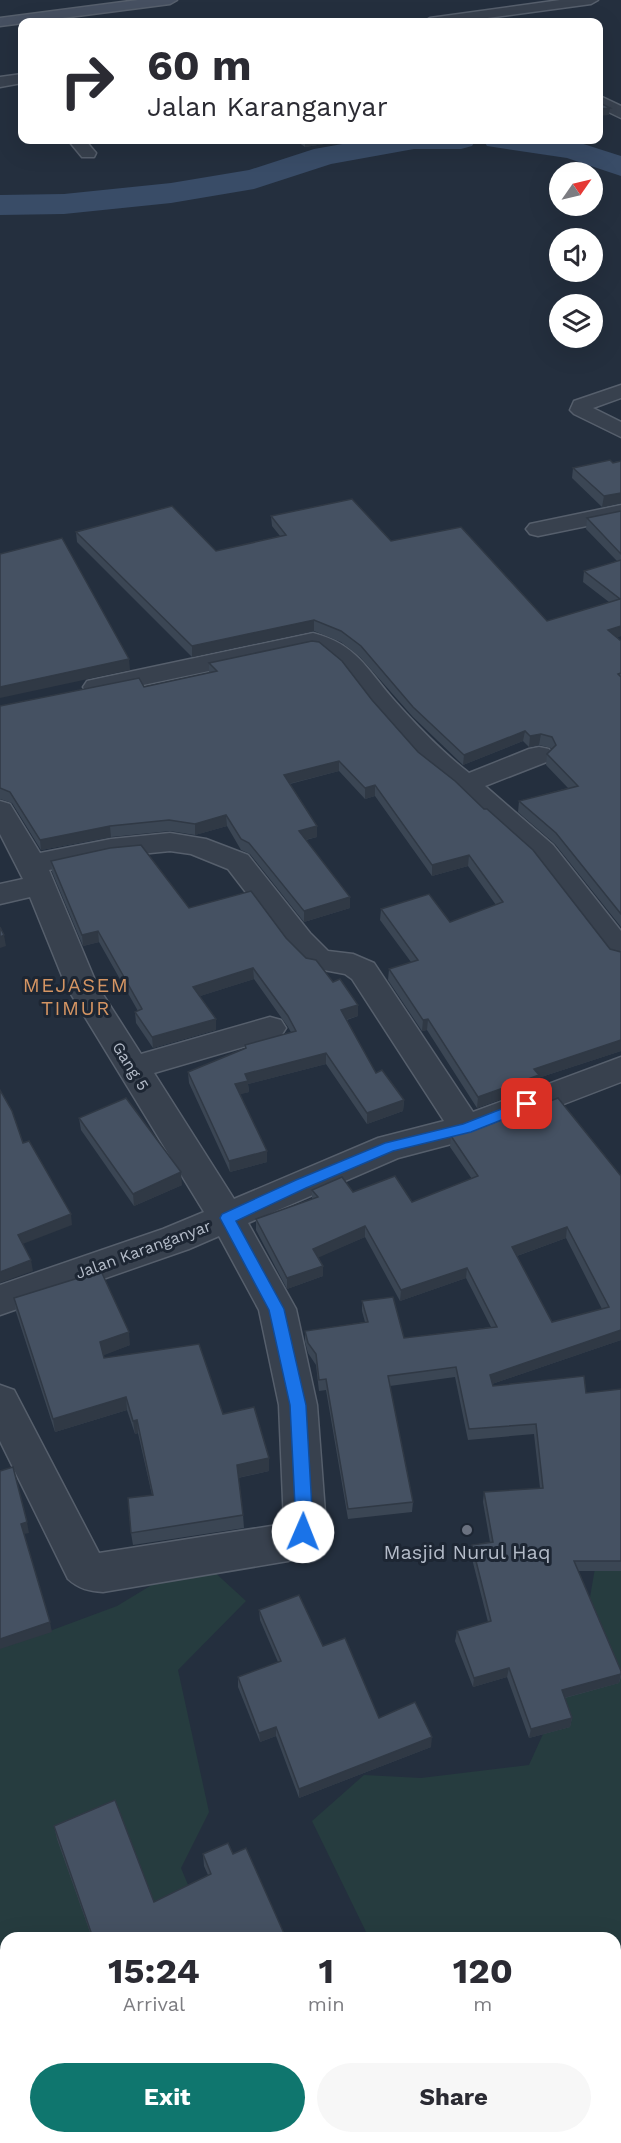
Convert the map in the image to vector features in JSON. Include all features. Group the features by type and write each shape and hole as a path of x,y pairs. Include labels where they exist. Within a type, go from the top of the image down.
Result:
{"main road":[{"path":"31,18 170,0"},
{"path":"0,22 18,20"}],"street":[{"path":"471,18 591,0"},
{"path":"436,6 455,18"},
{"path":"0,82 18,80"},
{"path":"603,103 621,112"},
{"path":"79,144 87,153"},
{"path":"621,391 581,405 582,410 588,415 621,431"},
{"path":"538,529 621,512"},
{"path":"69,693 313,641 321,642 352,664 382,703 429,755 466,784 543,852 621,952"},
{"path":"466,784 539,755"},
{"name":"Gang 5","path":"0,810 36,874 82,986 227,1218 277,1309 298,1405 305,1526 301,1536 288,1542 254,1548 103,1573 90,1572 83,1566 0,1402"},
{"path":"0,894 36,874 111,848 170,842 196,845 238,862 299,940 319,960 353,965 363,971 466,1128"},
{"path":"132,1068 270,1028"},
{"name":"Jalan Karanganyar","path":"0,1300 176,1239 390,1147 466,1128 621,1069"}],"green space":[{"path":"621,1533 621,1932 366,1932 312,1821 364,1775 421,1778 529,1765 553,1712 589,1603 600,1539"},
{"path":"198,1557 246,1601 178,1670 209,1812 181,1868 208,1932 0,1932 0,1645 39,1635 117,1606"}],"building":[{"path":"610,460 613,463 621,461 621,493 604,496 573,468"},
{"path":"352,499 391,541 461,527 547,621 620,599 584,571 621,560 621,626 608,630 621,641 621,673 618,674 621,677 621,914 556,833 519,801 578,786 547,754 556,745 552,737 541,734 530,736 525,731 464,755 413,707 361,646 341,631 314,620 192,646 76,532 172,506 216,551 286,535 271,516"},
{"path":"621,511 621,554 587,518"},
{"path":"62,538 129,659 0,687 0,554"},
{"path":"312,641 319,642 342,661 372,700 418,752 455,781 533,850 610,949 621,952 621,1040 534,1069 539,1075 478,1097 428,1019 423,1020 389,969 418,960 381,909 429,894 450,922 503,902 469,855 432,865 375,785 365,788 339,761 284,775 317,826 299,831 350,897 304,911 249,843 241,839 226,815 195,824 169,820 110,826 40,840 10,792 0,788 0,706 139,678 144,687 217,671 209,663"},
{"path":"141,845 189,908 251,891 286,938 306,958 316,960 333,982 340,979 358,1005 341,1010 376,1073 382,1070 404,1100 367,1113 326,1053 245,1074 248,1081 235,1084 267,1151 229,1161 188,1072 246,1048 245,1045 296,1031 288,1016 253,968 193,987 216,1019 152,1037 135,1012 142,1009 98,931 82,935 51,861 110,848"},
{"path":"0,1090 12,1111 23,1143 29,1141 71,1214 18,1235 31,1260 0,1272"},
{"path":"126,1098 181,1172 133,1194 79,1118"},
{"path":"558,1098 621,1176 621,1330 490,1375 493,1386 584,1376 586,1393 621,1389 621,1561 574,1561 621,1674 562,1690 572,1718 531,1729 509,1668 474,1678 457,1631 491,1621 472,1545 493,1542 484,1492 543,1488 536,1424 469,1429 456,1367 388,1376 413,1502 348,1509 326,1379 319,1380 316,1354 308,1343 305,1331 368,1322 362,1301 393,1297 404,1338 497,1327 467,1268 401,1290 365,1226 313,1249 323,1266 287,1278 256,1219 318,1197 312,1190 342,1177 353,1192 395,1176 412,1202 478,1176 451,1136 480,1128","holes":["567,1227 609,1307 552,1322 512,1247"]},
{"path":"101,1271 129,1332 100,1342 104,1358 199,1344 223,1414 254,1407 269,1458 237,1465 243,1515 131,1533 128,1498 153,1495 137,1420 133,1421 126,1397 53,1419 14,1298"},
{"path":"13,1467 27,1522 21,1524 50,1622 0,1639 0,1471"},
{"path":"299,1595 323,1646 345,1638 379,1718 415,1702 432,1737 299,1789 276,1727 259,1733 238,1677 281,1661 259,1610"},
{"path":"115,1800 154,1902 211,1874 203,1854 228,1843 233,1854 246,1848 283,1932 91,1932 54,1826"}],"waterway":[{"path":"0,205 64,204 171,193 254,179 325,156 392,144"},
{"path":"531,144 573,149 621,167"}],"place":[{"name":"Masjid Nurul Haq","path":"467,1530"}],"district":[{"name":"MEJASEM TIMUR","path":"76,996"}],"route":[{"path":"303,1532 305,1526 298,1405 277,1309 227,1218 390,1147 466,1128 527,1104"}]}
